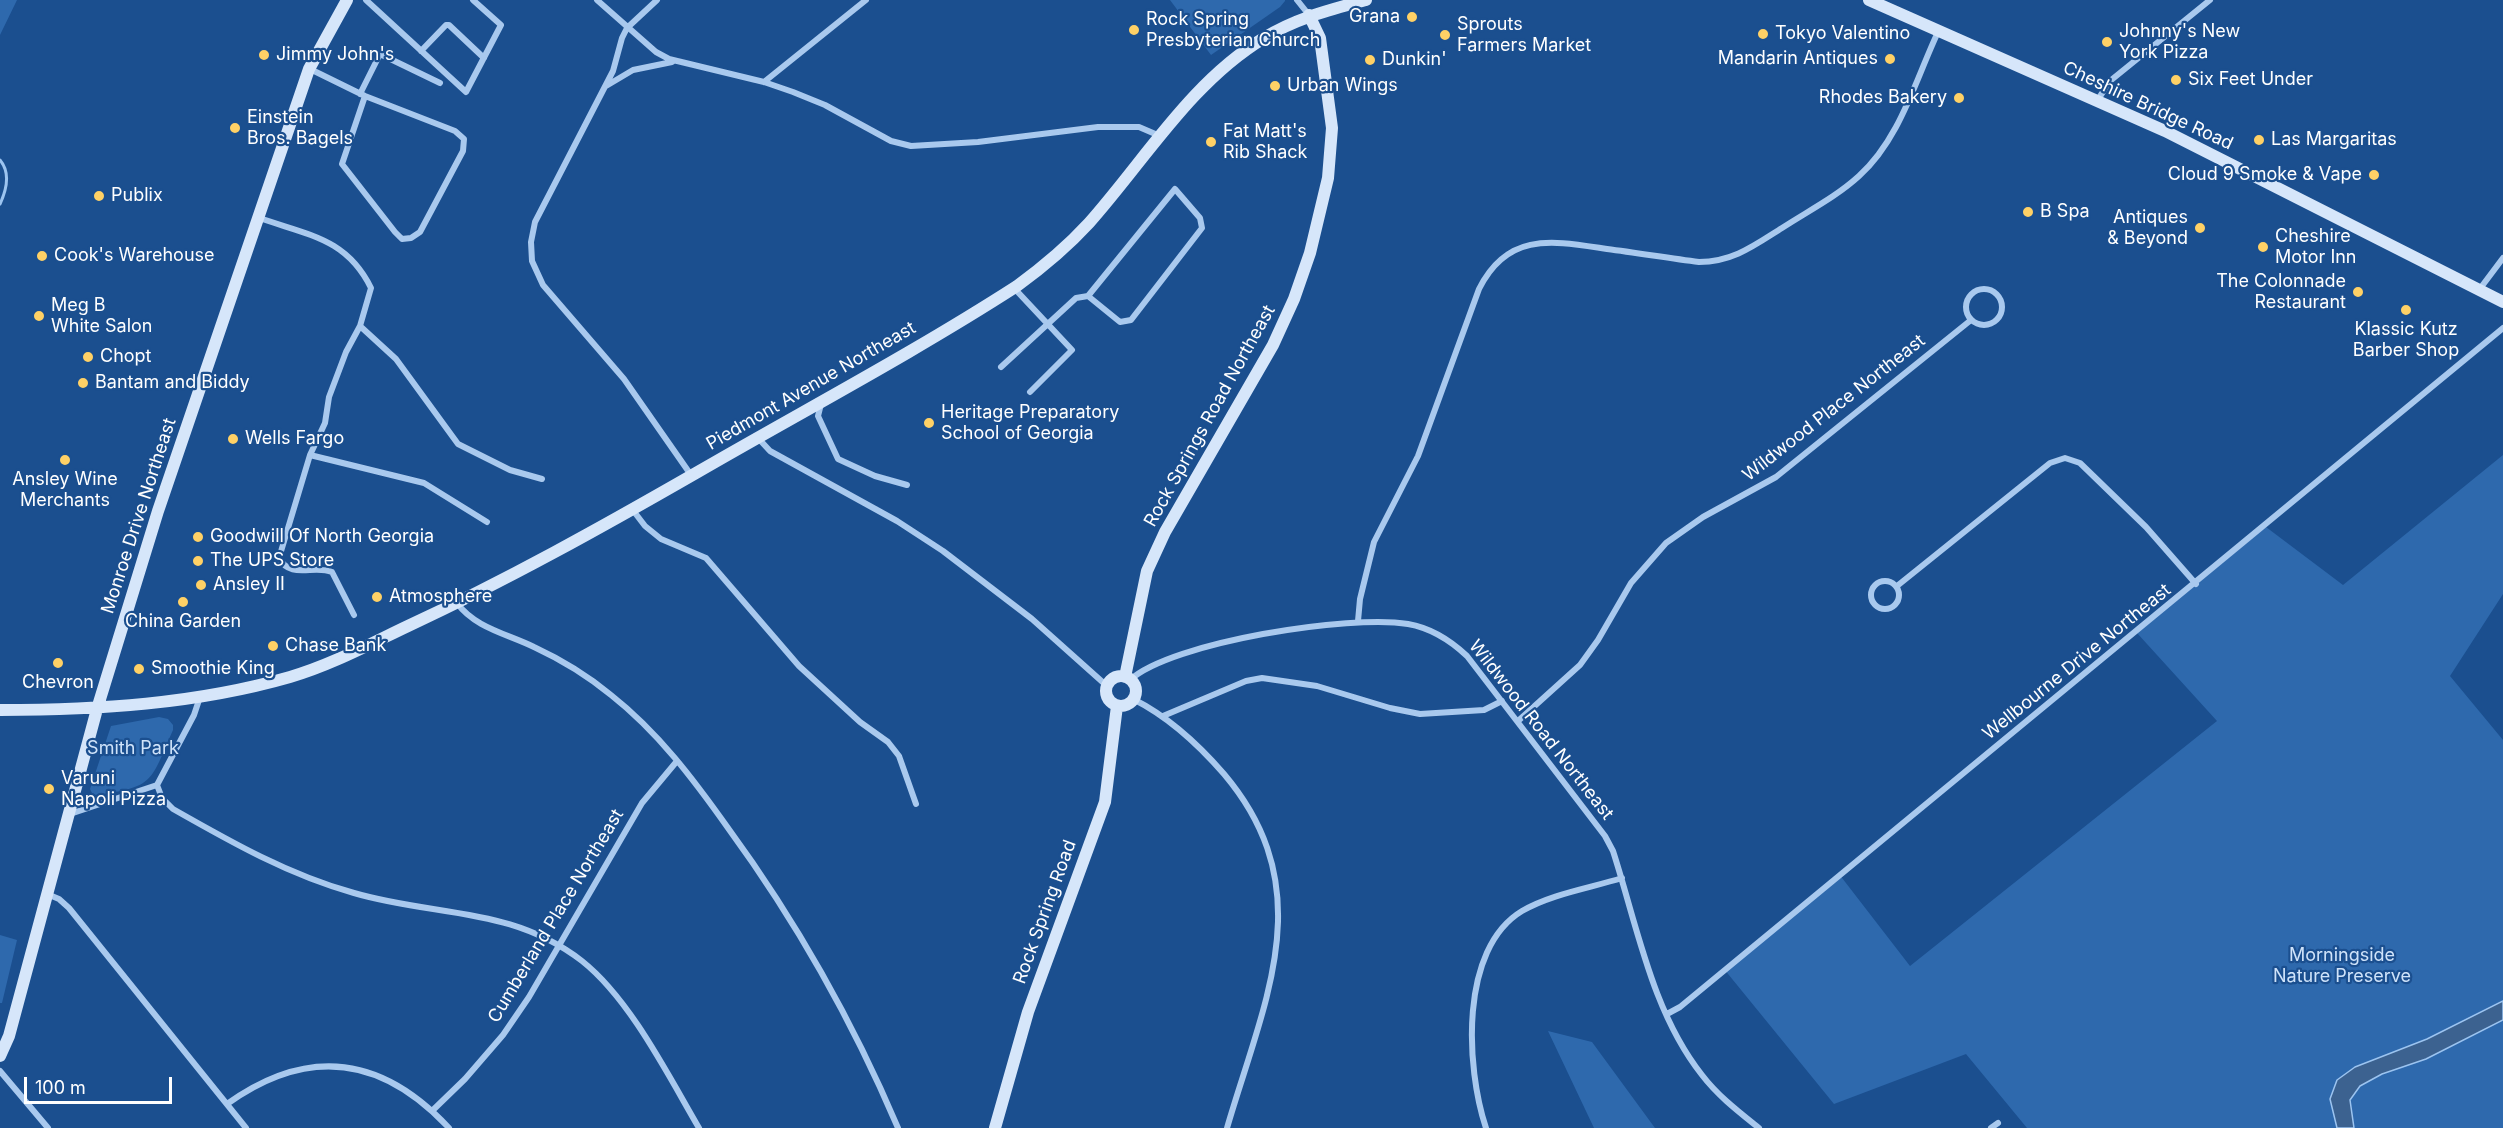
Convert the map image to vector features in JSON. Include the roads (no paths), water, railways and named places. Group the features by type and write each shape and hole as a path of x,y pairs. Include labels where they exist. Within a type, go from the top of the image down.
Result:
{"main road":[{"name":"Monroe Drive Northeast","path":"0,1056 9,1036 97,708 162,500 309,69 346,0"},
{"name":"Piedmont Avenue Northeast","path":"0,710 97,708 251,687 324,665 457,603 632,509 1014,288 1056,256 1089,223 1160,136 1224,67 1266,37 1308,15 1366,0"},
{"name":"Cheshire Bridge Road","path":"1869,0 2226,161 2503,302"},
{"name":"Rock Springs Road Northeast","path":"1127,679 1147,571 1165,532 1273,345 1294,299 1310,253 1328,178 1332,128 1320,38 1308,15"},
{"path":"1116,678 1127,679 1135,689 1133,699 1126,705 1117,706 1108,699 1107,686 1116,678"},
{"name":"Rock Spring Road","path":"995,1128 1028,1012 1105,802 1110,778 1117,706"}],"street":[{"path":"366,0 466,92 501,25 473,0"},
{"path":"597,0 656,52 675,61 764,82 825,105 891,141 911,146 978,142 1098,127 1139,127 1160,136"},
{"path":"657,0 627,28 606,86 535,222 531,242 532,261 543,285 624,379 692,475"},
{"path":"764,82 866,0"},
{"name":"Rock Springs Road Northeast","path":"1297,0 1308,15"},
{"path":"2097,101 2110,81 2210,0"},
{"path":"421,51 446,25 449,25 484,58"},
{"path":"1358,621 1360,599 1374,542 1418,456 1479,289 1494,265 1518,248 1545,242 1699,262 1722,261 1743,253 1843,189 1872,163 1895,129 1938,32"},
{"path":"309,69 362,95 455,131 464,139 463,151 420,232 411,238 402,239 342,164 362,95 380,54 440,83"},
{"path":"606,86 633,70 675,61"},
{"path":"1001,367 1076,298 1088,296 1175,189 1200,218 1202,228 1152,294 1126,323 1120,322 1088,296"},
{"path":"257,217 305,232 347,253 357,262 371,288 360,326 345,352 329,397 325,423 310,454 279,558 286,567 293,570 332,572 354,615"},
{"path":"2479,290 2503,258"},
{"path":"1014,288 1072,350 1030,392"},
{"path":"1981,289 1996,293 2002,304 1996,321 1984,325 1971,321 1966,307 1969,297 1981,289"},
{"name":"Wildwood Place Northeast","path":"1518,721 1559,687 1580,665 1598,640 1631,583 1666,543 1702,517 1776,477 1971,321"},
{"path":"360,326 396,359 458,444 510,470 542,478"},
{"name":"Wellbourne Drive Northeast","path":"1667,1014 1680,1007 2196,584 2503,328"},
{"path":"822,400 818,416 838,459 875,476 907,485"},
{"path":"757,437 770,451 897,521 943,551 1032,618 1107,686"},
{"path":"310,454 424,483 487,522"},
{"path":"1897,586 2050,463 2065,458 2080,463 2123,503 2196,584"},
{"path":"632,509 645,526 661,539 706,558 799,666 888,742 899,756 916,804"},
{"path":"1890,581 1897,586 1900,596 1896,604 1887,609 1875,605 1871,592 1876,583 1890,581"},
{"path":"457,603 470,619 551,656 591,680 647,727 677,761 748,855 812,956 865,1056 898,1128"},
{"name":"Wildwood Road Northeast","path":"1127,679 1151,665 1213,646 1295,628 1358,621 1408,624 1441,636 1467,656 1605,836 1622,878 1667,1014 1683,1048 1704,1078 1759,1128"},
{"path":"1163,716 1245,681 1262,678 1317,686 1390,708 1420,714 1484,710 1502,700"},
{"path":"70,814 157,785 194,715 200,695"},
{"path":"1133,699 1163,716 1209,757 1249,807 1268,847 1277,882 1279,939 1274,971 1227,1128"},
{"name":"Cumberland Place Northeast","path":"433,1110 465,1079 503,1035 529,997 642,803 677,761"},
{"path":"157,785 162,798 173,809 257,855 317,882 393,903 501,920 532,930 559,944 584,963 619,1000 655,1053 699,1128"},
{"path":"1486,1128 1476,1084 1472,1021 1476,995 1489,946 1499,931 1523,910 1622,878"},
{"path":"46,894 59,899 69,908 246,1128"},
{"path":"227,1104 250,1087 276,1075 303,1068 331,1066 359,1070 386,1078 410,1092 433,1110 449,1128"},
{"path":"0,1071 48,1128"},
{"path":"1991,1128 1998,1123"}],"waterway":[{"path":"0,160 6,176 6,188 0,204"}],"place":[{"name":"Grana","path":"1412,17"},
{"name":"Rock Spring Presbyterian Church","path":"1134,30"},
{"name":"Tokyo Valentino","path":"1763,34"},
{"name":"Sprouts Farmers Market","path":"1445,35"},
{"name":"Johnny's New York Pizza","path":"2107,42"},
{"name":"Jimmy John's","path":"264,55"},
{"name":"Mandarin Antiques","path":"1890,59"},
{"name":"Dunkin'","path":"1370,60"},
{"name":"Six Feet Under","path":"2176,80"},
{"name":"Urban Wings","path":"1275,86"},
{"name":"Rhodes Bakery","path":"1959,98"},
{"name":"Einstein Bros. Bagels","path":"235,128"},
{"name":"Las Margaritas","path":"2259,140"},
{"name":"Fat Matt's Rib Shack","path":"1211,142"},
{"name":"Cloud 9 Smoke & Vape","path":"2374,175"},
{"name":"Publix","path":"99,196"},
{"name":"B Spa","path":"2028,212"},
{"name":"Antiques & Beyond","path":"2200,228"},
{"name":"Cheshire Motor Inn","path":"2263,247"},
{"name":"Cook's Warehouse","path":"42,256"},
{"name":"The Colonnade Restaurant","path":"2358,292"},
{"name":"Klassic Kutz Barber Shop","path":"2406,310"},
{"name":"Meg B White Salon","path":"39,316"},
{"name":"Chopt","path":"88,357"},
{"name":"Bantam and Biddy","path":"83,383"},
{"name":"Heritage Preparatory School of Georgia","path":"929,423"},
{"name":"Wells Fargo","path":"233,439"},
{"name":"Ansley Wine Merchants","path":"65,460"},
{"name":"Goodwill Of North Georgia","path":"198,537"},
{"name":"The UPS Store","path":"198,561"},
{"name":"Ansley II","path":"201,585"},
{"name":"Atmosphere","path":"377,597"},
{"name":"China Garden","path":"183,602"},
{"name":"Chase Bank","path":"273,646"},
{"name":"Chevron","path":"58,663"},
{"name":"Smoothie King","path":"139,669"},
{"name":"Varuni Napoli Pizza","path":"49,789"}],"park label":[{"name":"Smith Park","path":"133,749"},
{"name":"Morningside Nature Preserve","path":"2342,966"}]}
